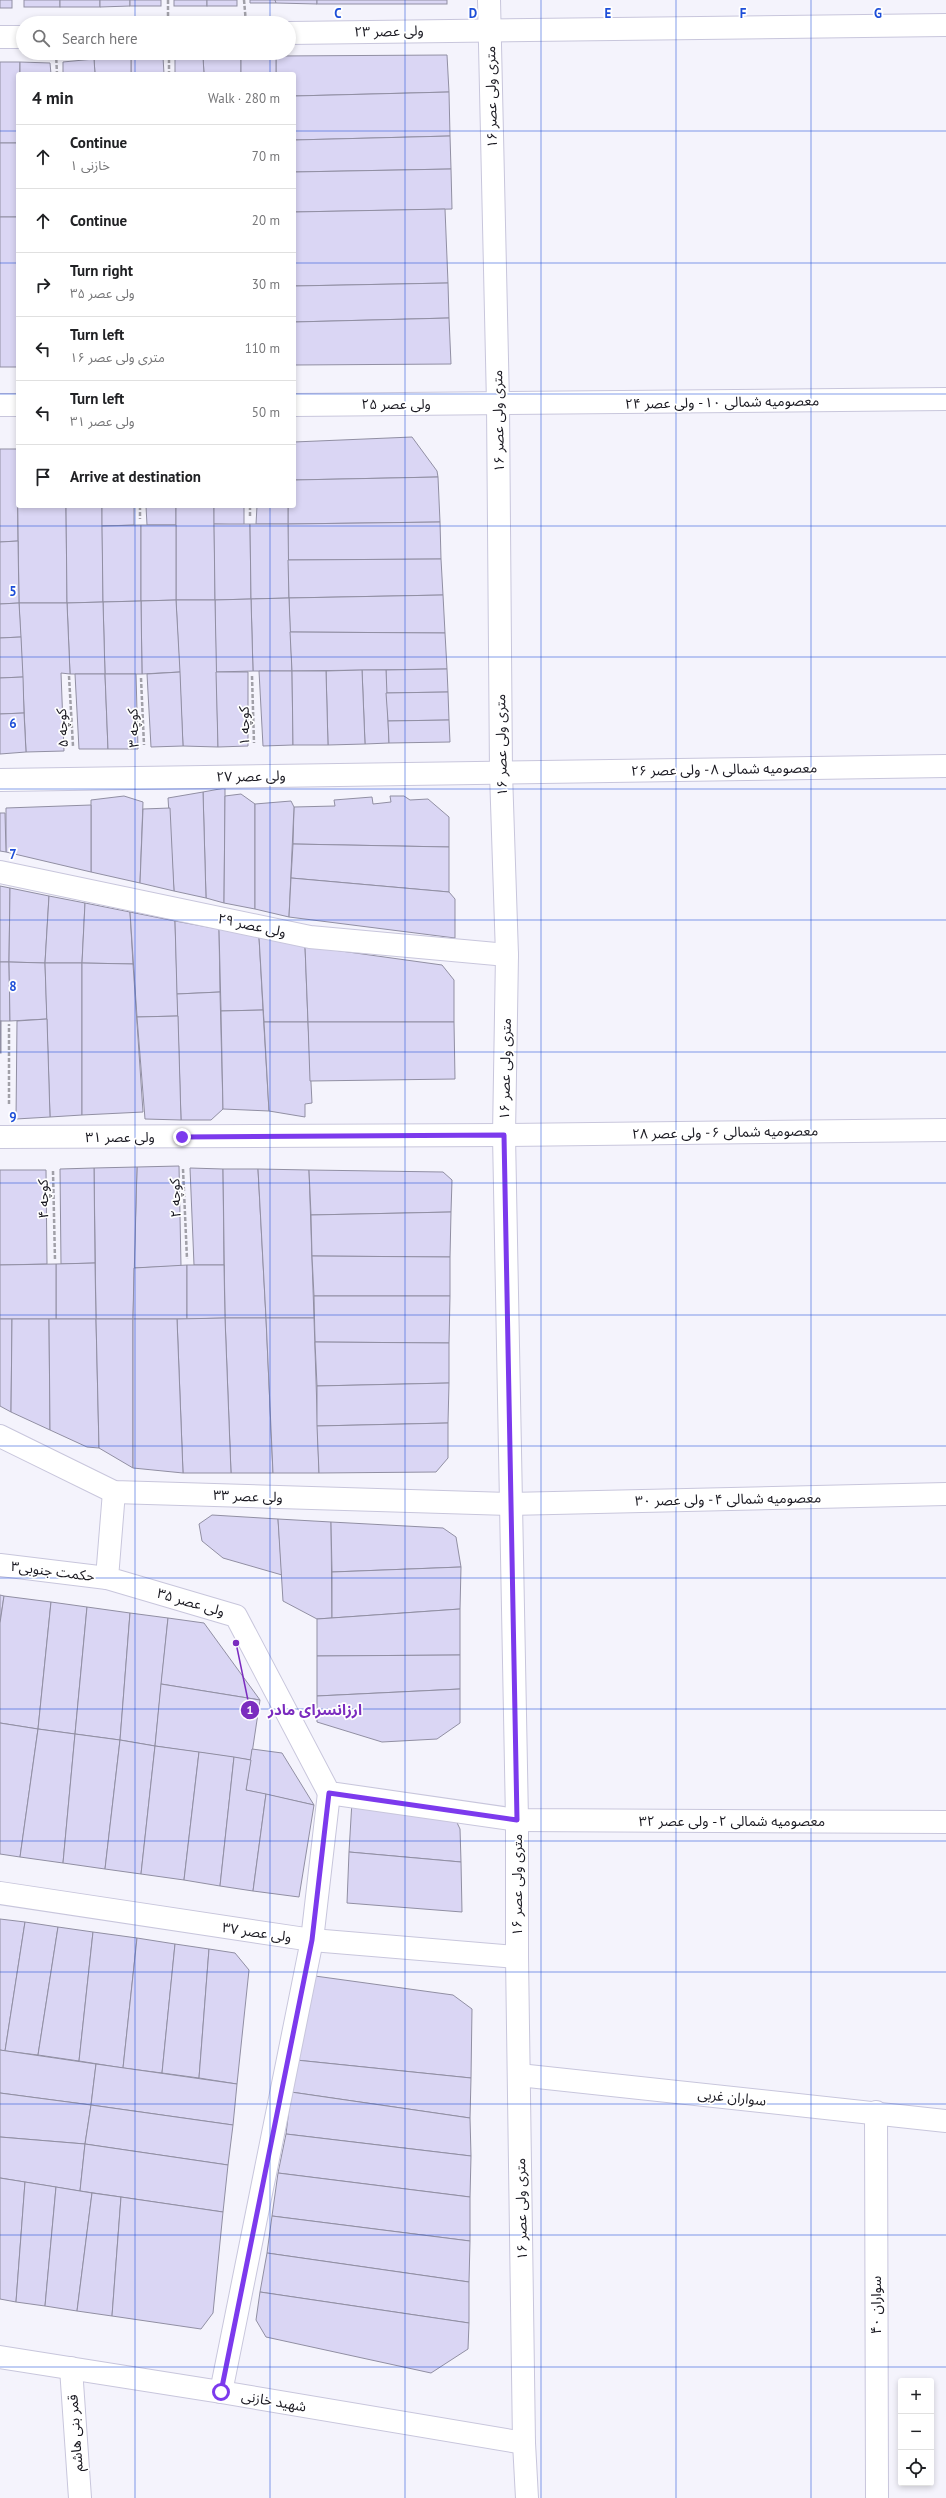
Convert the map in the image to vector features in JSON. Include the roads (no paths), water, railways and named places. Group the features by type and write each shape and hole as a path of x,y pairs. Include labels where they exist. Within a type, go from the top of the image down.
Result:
{"street":[{"name":"۱۶ متری ولی عصر","path":"489,0 498,404 501,773 507,955 504,1135 509,1504 517,1820 516,1957 524,2443 527,2498"},
{"name":"ولی عصر ۲۳","path":"296,33 946,25"},
{"path":"0,37 16,37"},
{"name":"معصومیه شمالی ۱۰ - ولی عصر ۲۴","path":"498,404 946,399"},
{"name":"ولی عصر ۲۵","path":"296,405 498,404"},
{"path":"0,405 16,405"},
{"name":"معصومیه شمالی ۸ - ولی عصر ۲۶","path":"501,773 946,766"},
{"name":"ولی عصر ۲۷","path":"0,780 501,773"},
{"name":"ولی عصر ۲۹","path":"0,872 310,937 507,955"},
{"name":"معصومیه شمالی ۶ - ولی عصر ۲۸","path":"504,1135 946,1130"},
{"name":"ولی عصر ۳۱","path":"4,1137 504,1135"},
{"name":"ولی عصر ۳۳","path":"0,1436 114,1492 509,1504"},
{"path":"107,1578 114,1492"},
{"name":"معصومیه شمالی ۴ - ولی عصر ۳۰","path":"509,1504 946,1494"},
{"name":"حکمت جنوبی۳","path":"0,1565 107,1578"},
{"name":"ولی عصر ۳۵","path":"107,1578 236,1616 329,1793"},
{"path":"221,2392 312,1940 329,1793 517,1820"},
{"name":"معصومیه شمالی ۲ - ولی عصر ۳۲","path":"517,1820 946,1822"},
{"name":"ولی عصر ۳۷","path":"0,1893 312,1940 516,1957"},
{"name":"سواران غربی","path":"519,2075 876,2112 946,2121"},
{"name":"سواران ۴۰","path":"876,2112 877,2498"},
{"name":"شهید خازنی","path":"0,2357 221,2392 524,2443"},
{"name":"قمر بنی هاشم","path":"71,2368 80,2498"}],"place":[{"name":"ارزانسرای مادر","path":"236,1643"}]}
